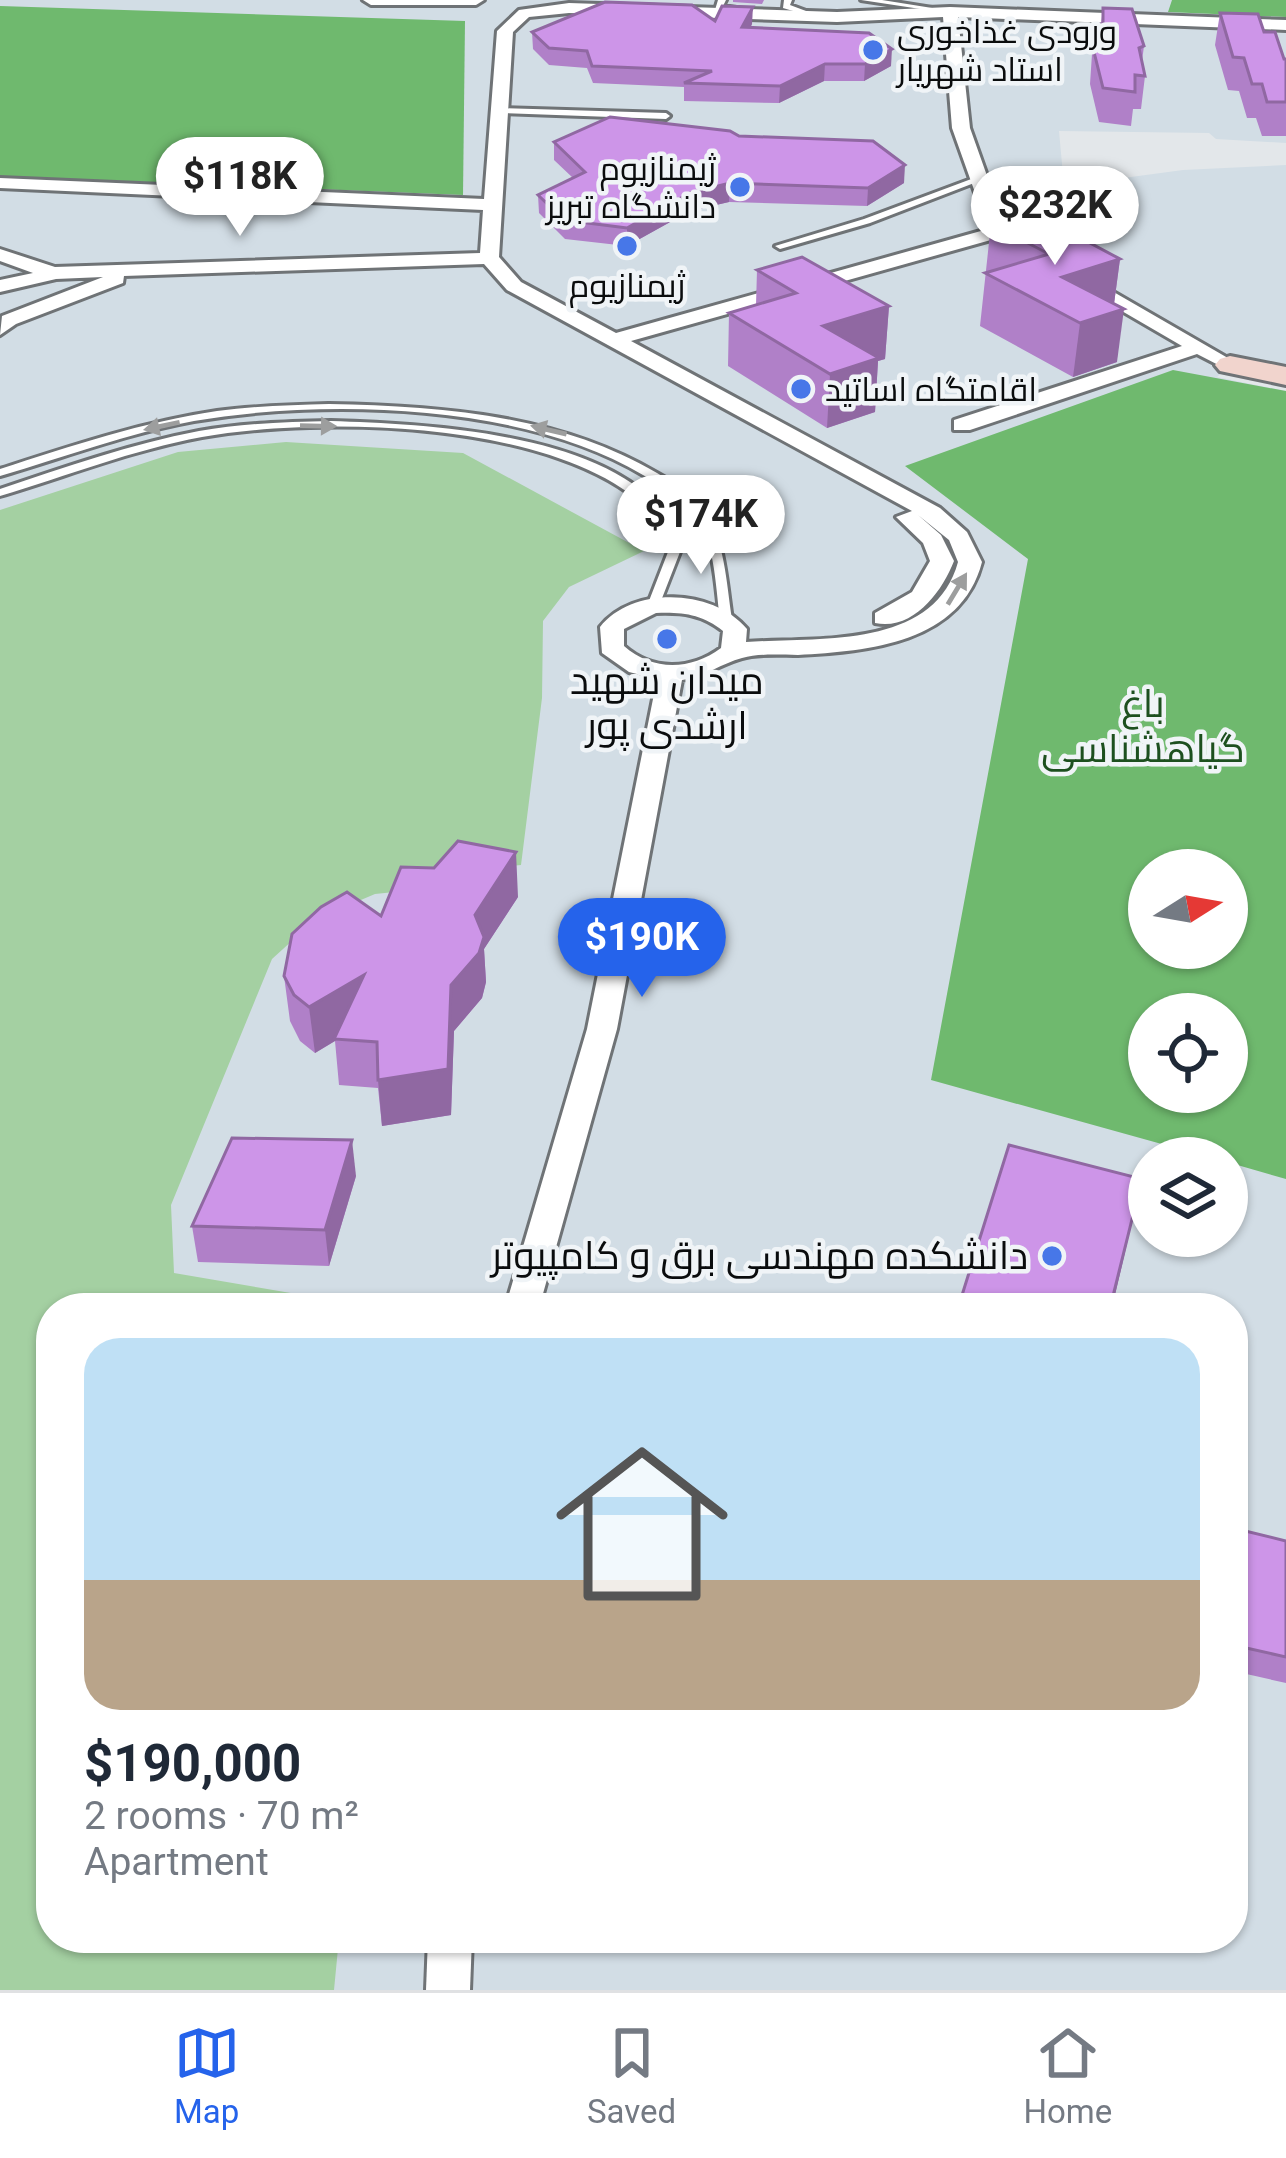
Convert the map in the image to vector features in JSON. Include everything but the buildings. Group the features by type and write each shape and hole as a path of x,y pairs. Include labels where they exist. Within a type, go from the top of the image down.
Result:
{"street":[{"path":"371,0 490,12 526,4 837,17 950,12 1286,26"},
{"path":"490,12 500,110 490,258 514,286 932,513 959,537 970,562 960,593 932,620 884,637 731,633 692,606 653,606 621,618 609,637 611,648 633,665 670,673 709,667 731,633"},
{"path":"950,12 962,128 976,179 998,232 1018,244"},
{"path":"0,183 493,205"},
{"path":"610,340 998,232"},
{"path":"0,255 56,273"},
{"path":"3,284 56,273 490,258"},
{"path":"1058,266 1230,365 1286,376"},
{"path":"0,328 9,320 139,270"},
{"path":"962,425 1198,347"},
{"path":"526,1293 602,1029 670,673"},
{"path":"448,1990 449,1953"}],"lane":[{"path":"722,0 718,8 837,17"},
{"path":"788,0 786,6 795,11"},
{"path":"866,0 950,12"},
{"path":"500,110 666,116"},
{"path":"780,246 867,221 976,179"},
{"path":"0,473 154,427 220,414 309,408 504,420 581,437 643,466 695,505 714,550 731,633"},
{"path":"0,493 146,448 226,430 307,425 491,437 559,452 613,478 658,512 674,552 653,606"}],"shaded area":[{"path":"0,0 1286,0 1286,143 1216,139 1209,133 1059,131 1064,186 1183,170 1286,165 1286,364 1241,356 1217,377 1286,391 1286,1990 0,1990"}],"green space":[{"path":"1172,0 1286,0 1286,17 1168,12"},
{"path":"0,6 465,21 463,195 0,176"},
{"name":"باغ گیاهشناسی","path":"1173,370 1286,391 1286,1179 1248,1168 1248,1137 1136,1137 931,1080 1028,559 905,466"},
{"path":"286,442 463,453 644,551 569,587 543,621 542,698 521,865 471,870 414,890 375,894 316,919 272,959 171,1205 174,1273 291,1293 36,1293 36,1953 338,1953 334,1990 0,1990 0,510 178,452"}],"place":[{"name":"ورودی غذاخوری استاد شهریار","path":"873,50"},
{"name":"ژیمنازیوم دانشگاه تبریز","path":"740,187"},
{"name":"ژیمنازیوم","path":"627,246"},
{"name":"اقامتگاه اساتید","path":"801,389"},
{"name":"میدان شهید ارشدی پور","path":"667,639"},
{"name":"دانشکده مهندسی برق و کامپیوتر","path":"1052,1256"}]}
